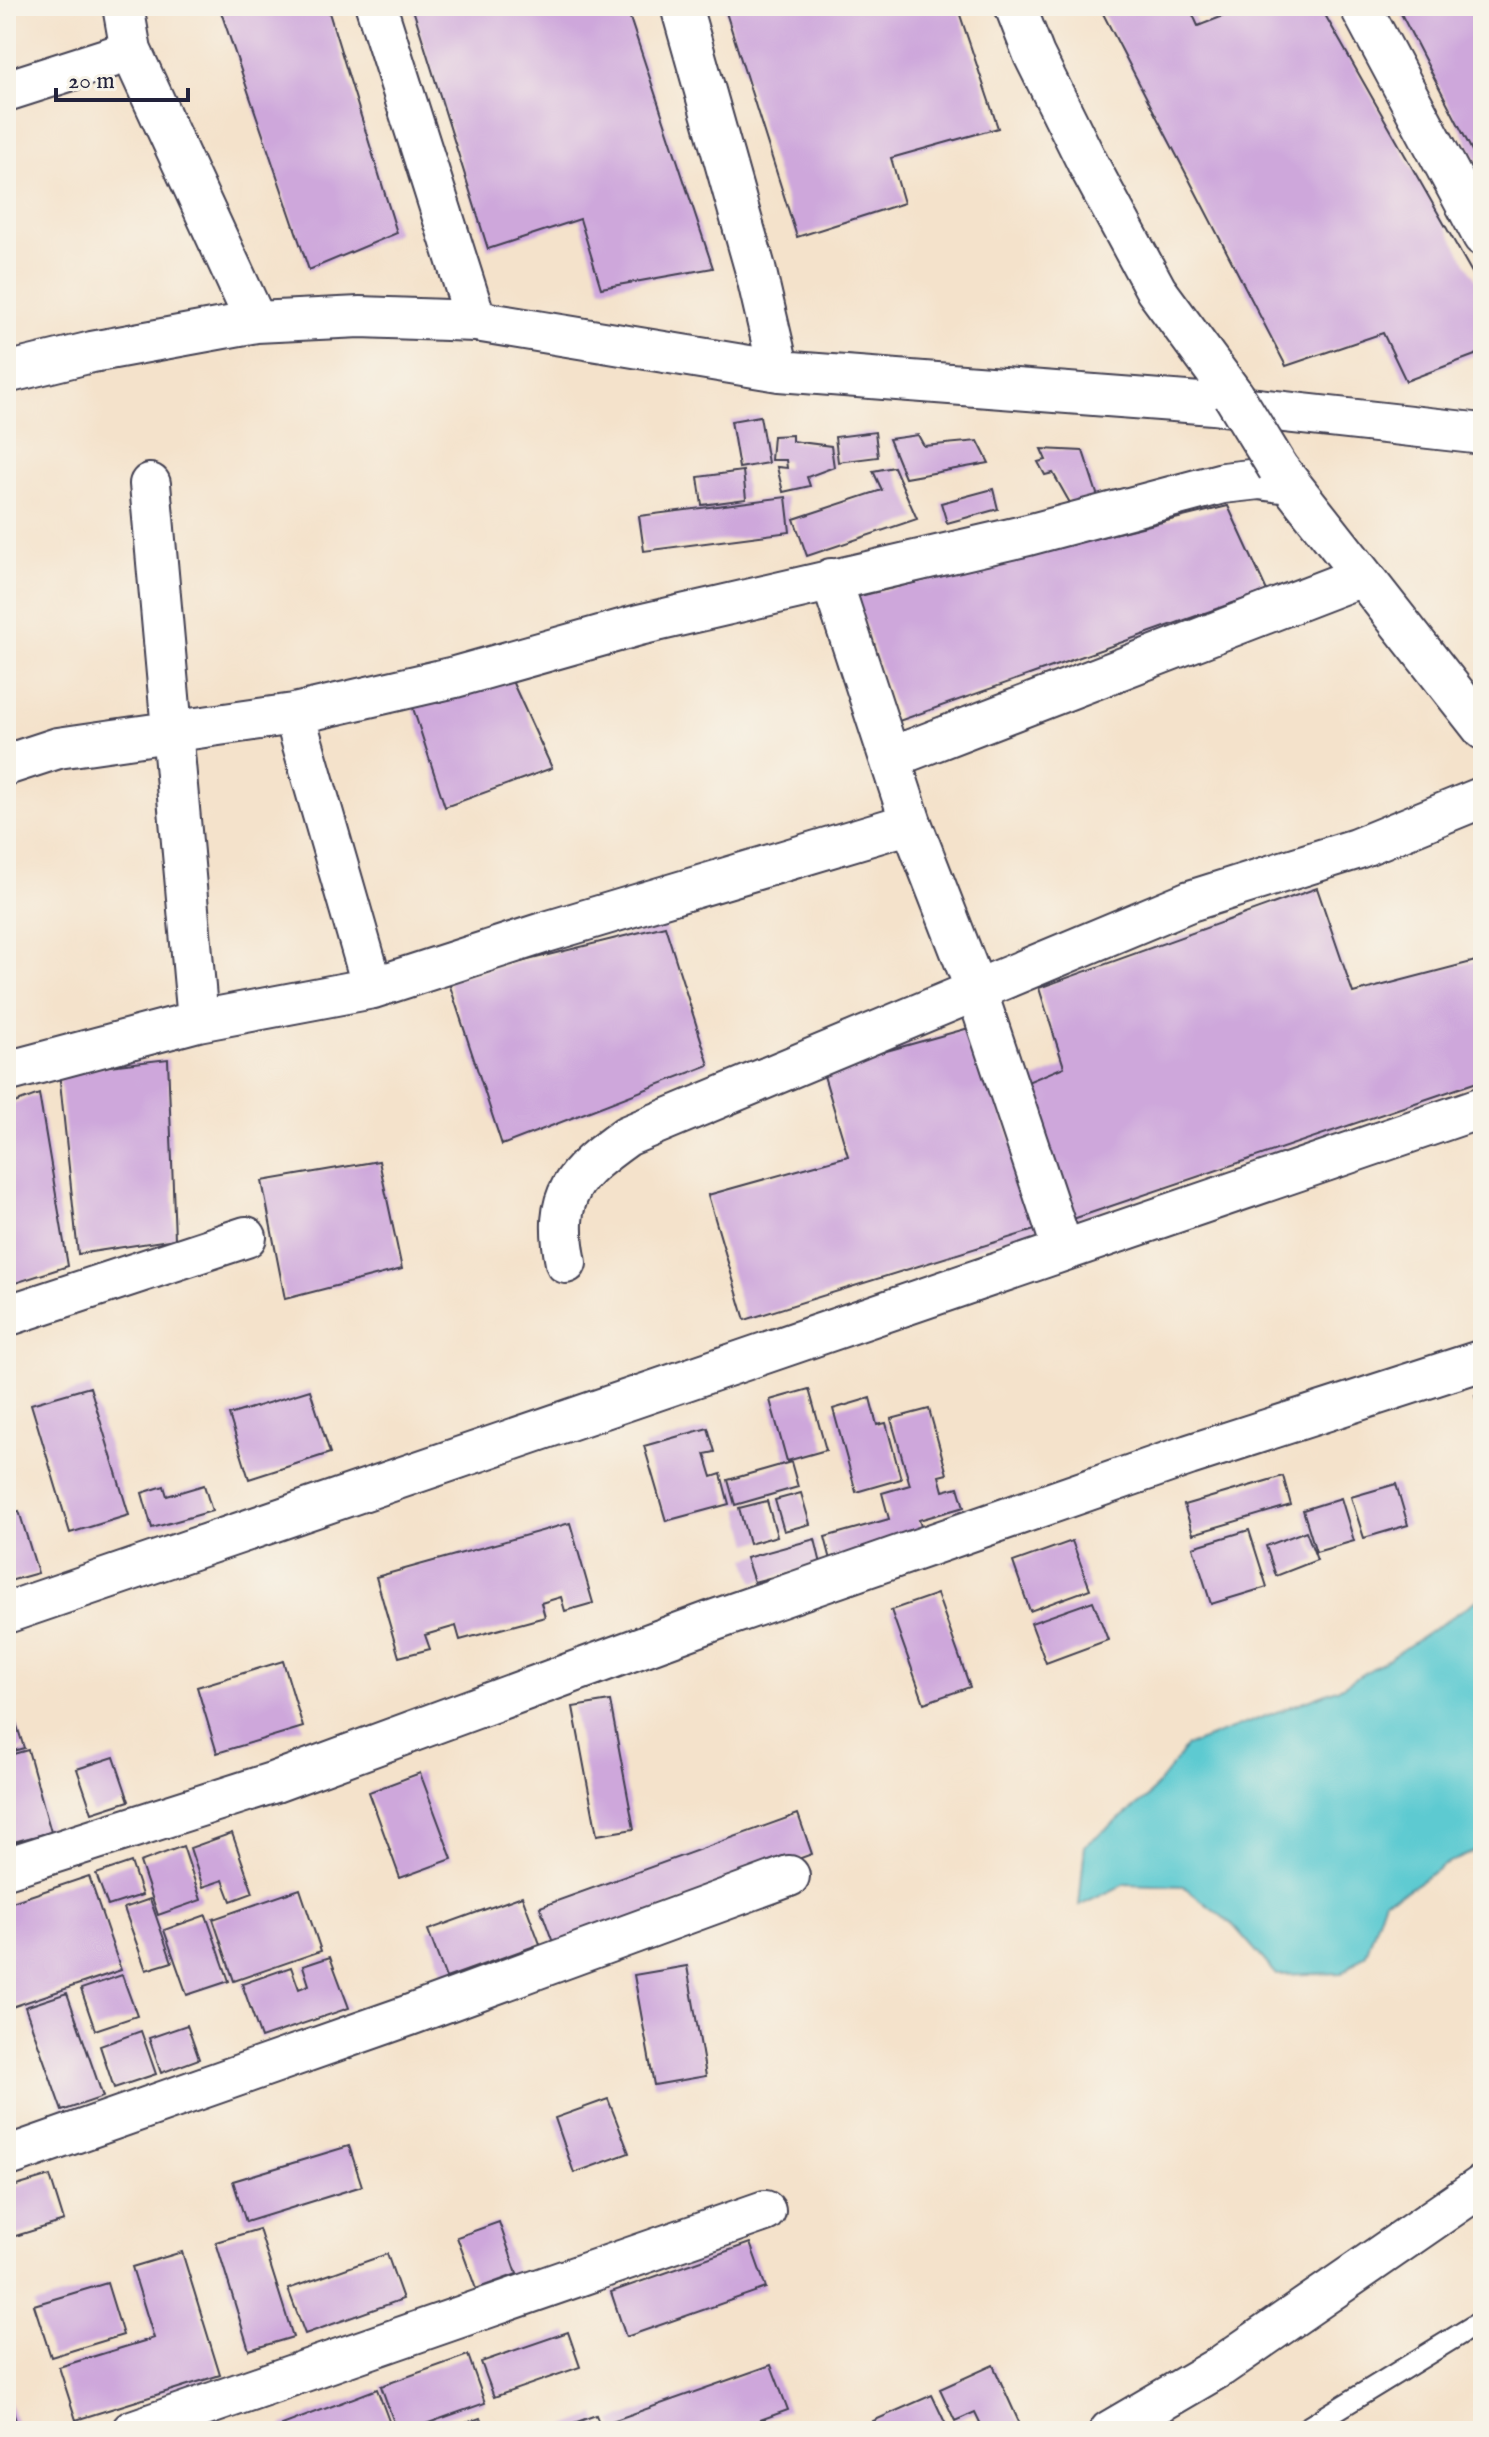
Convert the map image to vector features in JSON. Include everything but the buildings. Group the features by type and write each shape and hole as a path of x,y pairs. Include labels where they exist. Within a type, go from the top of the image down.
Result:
{"street":[{"path":"123,6 131,51 256,322"},
{"path":"376,6 476,321"},
{"path":"681,6 755,268 779,371"},
{"path":"1015,6 1034,55 1081,150 1156,290 1234,396 1284,476 1483,729"},
{"path":"1360,6 1483,236"},
{"path":"6,91 131,51"},
{"path":"6,373 92,352 256,322 360,317 476,321 779,371 1213,404 1483,434"},
{"path":"6,765 58,748 294,714 455,677 639,625 1028,535 1223,483 1284,476"},
{"path":"150,484 198,1021"},
{"path":"890,758 1362,576"},
{"path":"831,579 911,823 976,990 1063,1250"},
{"path":"294,714 373,988"},
{"path":"566,1263 560,1236 563,1201 589,1163 627,1136 1190,901 1356,849 1483,797"},
{"path":"6,1072 198,1021 373,988 546,932 911,823"},
{"path":"6,1613 1483,1107"},
{"path":"6,1316 246,1237"},
{"path":"6,1868 275,1782 715,1620 1189,1455 1483,1360"},
{"path":"6,2157 410,2015 789,1876"},
{"path":"1110,2431 1221,2366 1483,2185"},
{"path":"132,2431 765,2211"}],"lane":[{"path":"1302,2431 1483,2320"}],"water":[{"path":"1483,1596 1483,1848 1444,1865 1406,1891 1385,1899 1366,1954 1342,1973 1277,1975 1233,1925 1183,1886 1125,1884 1079,1906 1085,1845 1147,1798 1187,1746 1337,1689 1395,1655"}]}
